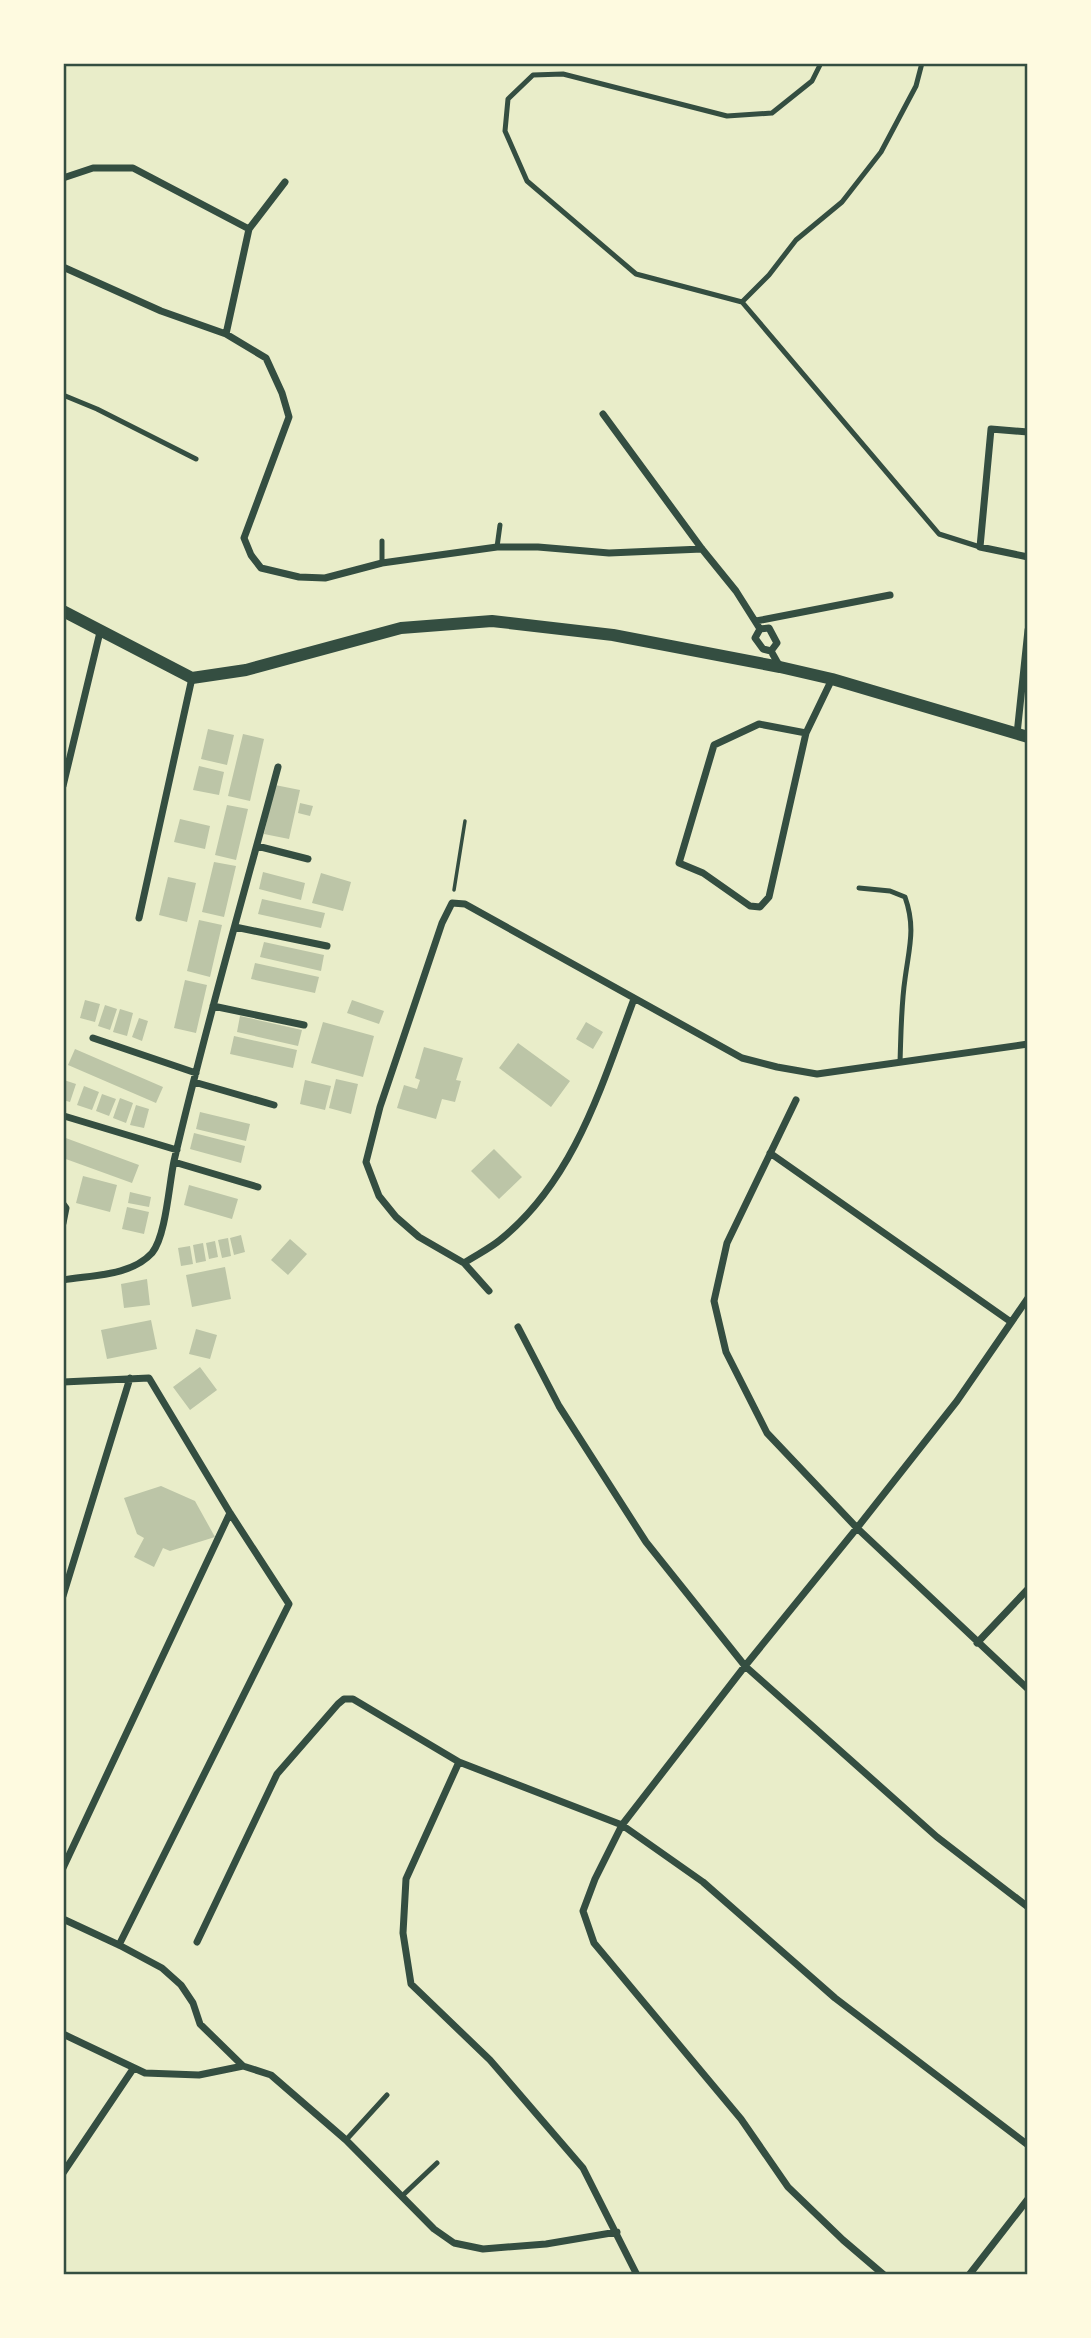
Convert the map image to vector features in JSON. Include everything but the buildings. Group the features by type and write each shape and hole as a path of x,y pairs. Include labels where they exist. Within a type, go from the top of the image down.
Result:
{"street":[{"path":"63,178 93,167 133,168 249,229"},
{"path":"226,334 249,229 285,182"},
{"path":"63,267 162,311 226,334 266,358 282,393 289,417 244,538 251,555 261,568 299,578 325,578 382,563 497,547 538,547 609,553 702,549"},
{"path":"603,414 760,629"},
{"path":"1028,432 991,429 980,547 1028,557"},
{"path":"756,621 890,595"},
{"path":"63,611 192,678 246,670 401,628 492,621 613,635 780,667 832,679 1022,735 1028,630"},
{"path":"760,629 769,628 777,643 771,651"},
{"path":"760,629 755,638 763,649 771,651 780,667"},
{"path":"63,786 100,632"},
{"path":"139,918 192,678"},
{"path":"806,733 759,724 714,745 680,863 702,873 750,906 760,906 769,897 806,733 832,679"},
{"path":"63,1280 138,1266 154,1251 160,1238 174,1161 196,1073 278,767"},
{"path":"257,846 308,859"},
{"path":"489,1292 464,1263 419,1237 396,1217 379,1196 366,1162 393,1067 442,923 452,903 465,904 742,1058 777,1067 817,1074 1028,1044"},
{"path":"235,927 327,946"},
{"path":"464,1263 500,1240 536,1204 560,1172 582,1133 634,999"},
{"path":"213,1006 304,1025"},
{"path":"93,1038 196,1073"},
{"path":"194,1082 274,1105"},
{"path":"796,1100 727,1243 714,1301 726,1352 767,1433 858,1528 1028,1689"},
{"path":"64,1116 177,1150"},
{"path":"770,1153 1011,1322"},
{"path":"174,1161 258,1187"},
{"path":"63,1223 65,1206"},
{"path":"884,2275 788,2187 741,2119 594,1943 583,1911 595,1879 622,1825 957,1401 1028,1298"},
{"path":"518,1327 559,1406 646,1542 745,1666 937,1837 1028,1907"},
{"path":"63,1596 130,1378"},
{"path":"63,1382 149,1378 230,1513 289,1604 119,1945"},
{"path":"63,1868 230,1513"},
{"path":"977,1643 1028,1588"},
{"path":"197,1942 277,1774 344,1699 353,1699 459,1762 622,1825 703,1882 835,1998 1028,2145"},
{"path":"459,1762 406,1880 403,1933 411,1984 490,2060 583,2168 637,2275"},
{"path":"63,1919 163,1968 181,1985 193,2004 200,2024 243,2066 271,2075 345,2140 434,2229 454,2243 483,2249 546,2244 617,2231"},
{"path":"63,2034 145,2073 199,2076 243,2066"},
{"path":"63,2173 133,2069"},
{"path":"968,2275 1028,2199"}],"lane":[{"path":"821,63 812,81 772,113 727,116 563,74 533,75 509,99 505,131 527,181 636,274 742,302 939,534 980,547"},
{"path":"742,302 769,275 796,240 842,202 881,152 916,86 922,63"},
{"path":"63,395 97,409 196,459"},
{"path":"497,547 500,525"},
{"path":"382,541 382,563"},
{"path":"859,888 890,891 905,897 911,913 912,931 905,980 900,1062"},
{"path":"345,2140 387,2095"},
{"path":"401,2196 438,2163"}],"path":[{"path":"452,903 465,821"}]}
